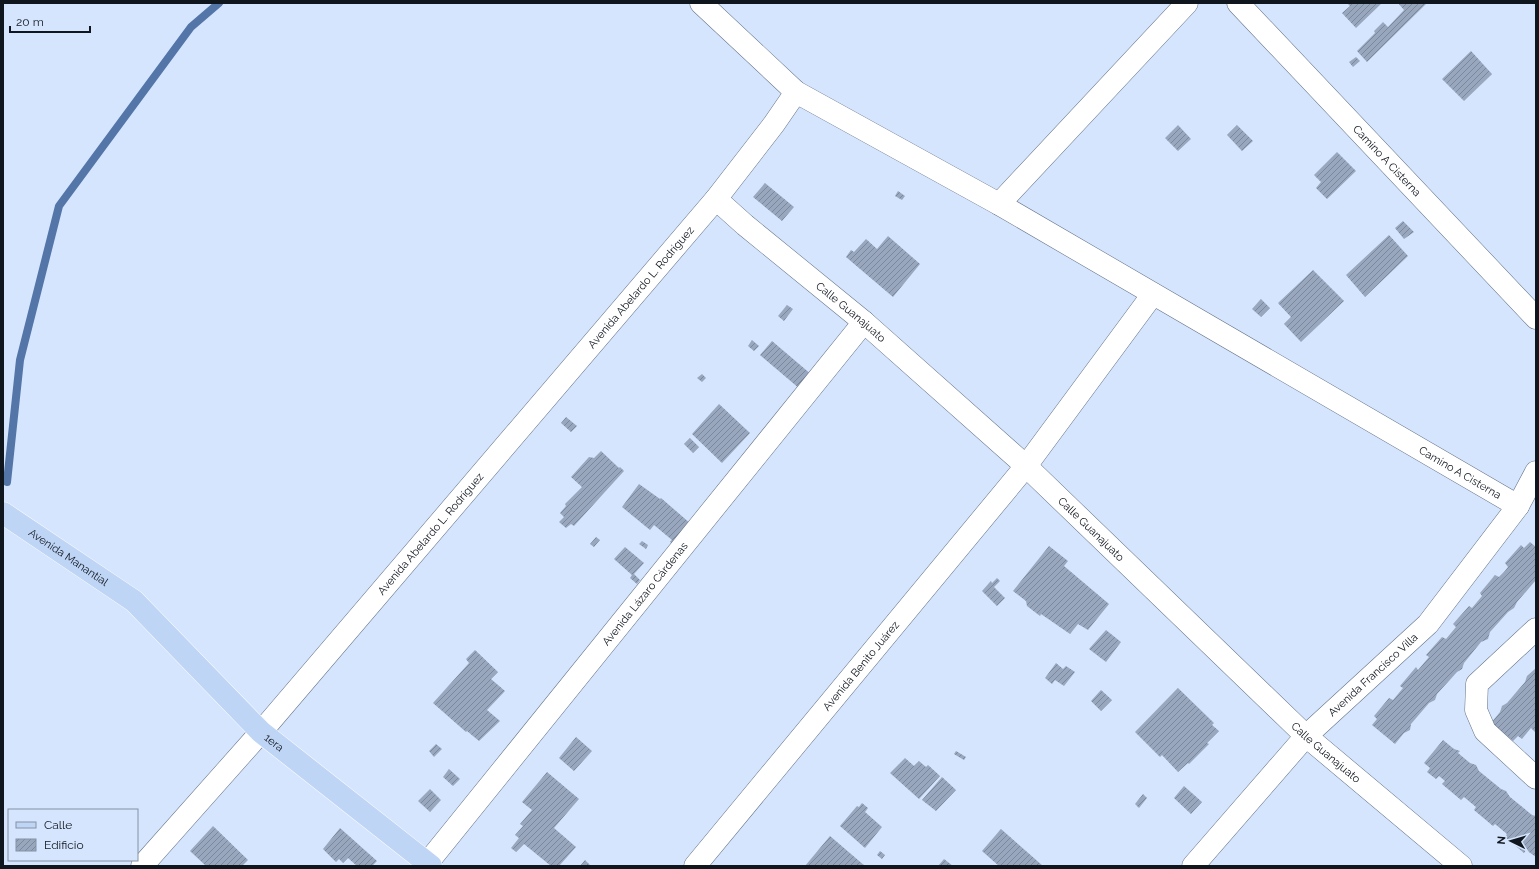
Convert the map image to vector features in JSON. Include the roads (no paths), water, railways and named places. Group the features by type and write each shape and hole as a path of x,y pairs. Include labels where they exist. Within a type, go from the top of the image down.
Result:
{"main road":[{"name":"Avenida Manantial","path":"3,513 134,601"},
{"name":"1era","path":"134,601 261,732 428,865"}],"street":[{"name":"Camino A Cisterna","path":"701,3 796,92 999,204 1518,506"},
{"path":"999,204 1188,3"},
{"name":"Camino A Cisterna","path":"1238,3 1536,318"},
{"name":"Avenida Abelardo L. Rodríguez","path":"142,866 261,732 716,199 774,124 796,92"},
{"name":"Calle Guanajuato","path":"716,199 745,225 864,322 1026,466 1306,736 1461,866"},
{"name":"Avenida Benito Juárez","path":"695,866 1026,466 1153,294"},
{"name":"Avenida Lázaro Cárdenas","path":"428,865 864,322"},
{"name":"Avenida Francisco Villa","path":"1193,866 1306,736 1428,624 1518,506 1536,472"},
{"path":"1536,629 1476,684 1476,710 1485,731 1536,778"}],"waterway":[{"path":"7,482 20,360 59,206 191,27 219,3"}]}
